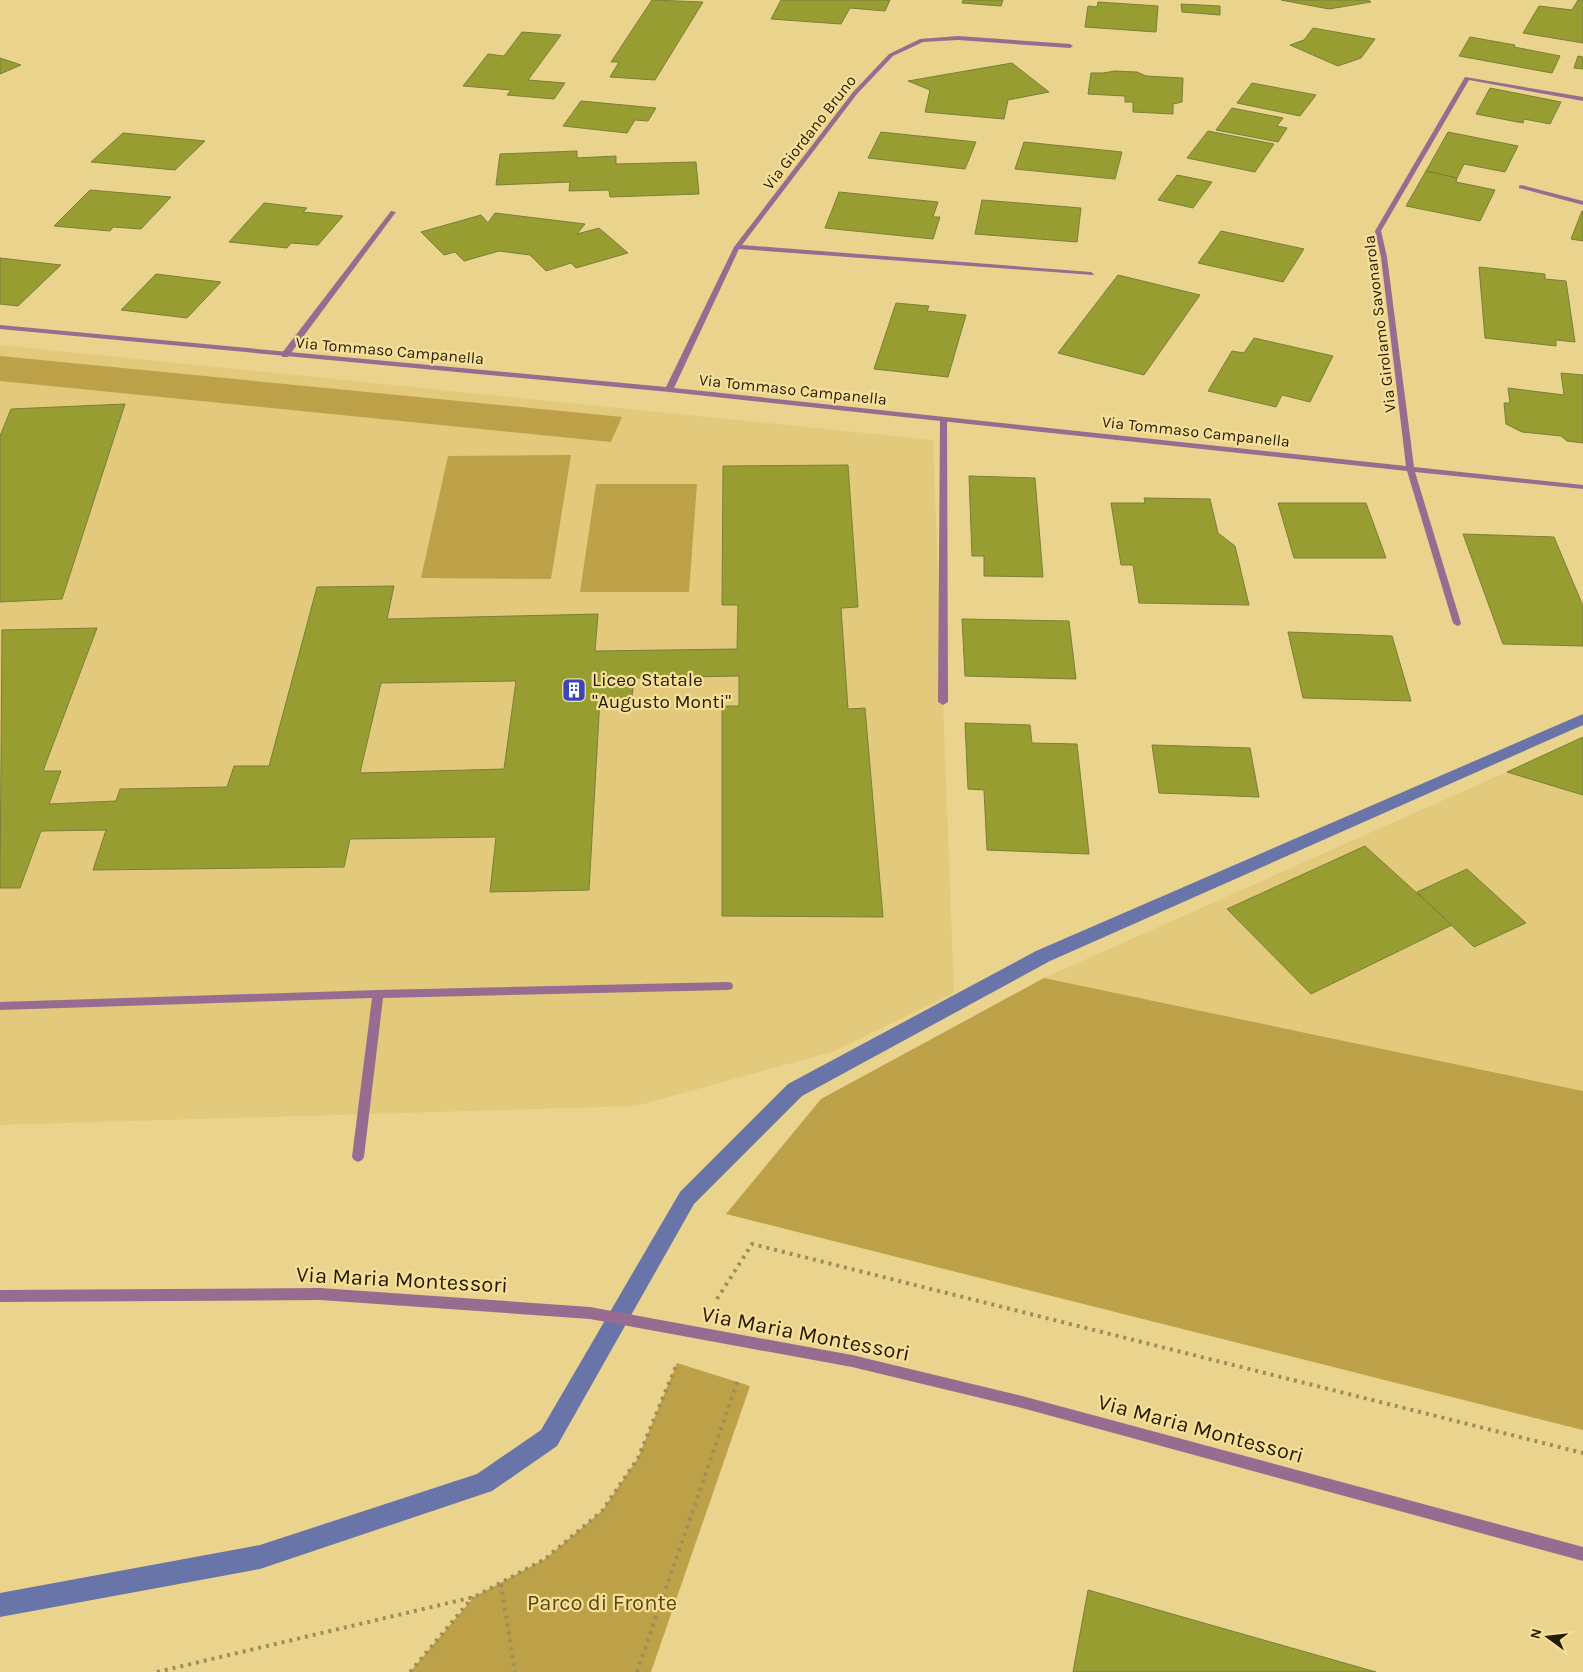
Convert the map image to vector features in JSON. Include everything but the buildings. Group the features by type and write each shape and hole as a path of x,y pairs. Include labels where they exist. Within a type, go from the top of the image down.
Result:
{"street":[{"name":"Via Giordano Bruno","path":"669,390 737,247 855,93 891,55 922,40 958,38 1070,46"},
{"name":"Via Girolamo Savonarola","path":"1410,467 1384,257 1378,231 1467,78 1583,99"},
{"path":"1521,187 1583,203"},
{"path":"285,354 393,212"},
{"path":"737,247 1091,274"},
{"name":"Via Tommaso Campanella","path":"0,327 669,390 1410,467 1583,487"},
{"path":"943,702 944,419"},
{"path":"1410,467 1456,624"},
{"path":"0,1006 378,994 728,986"},
{"path":"358,1156 378,994"},
{"name":"Via Maria Montessori","path":"0,1296 320,1294 590,1313 852,1362 1022,1402 1583,1554"}],"path":[{"path":"722,1290 752,1244 1583,1453"},
{"path":"157,1672 474,1597 545,1559 602,1511 638,1458 680,1359"},
{"path":"637,1672 742,1367"},
{"path":"501,1584 515,1672"},
{"path":"410,1672 474,1597"}],"shaded area":[{"path":"0,345 933,440 954,993 835,1051 636,1106 0,1125"},
{"path":"1583,738 1583,1091 1044,978"}],"green space":[{"path":"0,356 622,417 611,442 0,381"},
{"path":"571,455 551,579 421,578 448,456"},
{"path":"596,484 697,484 689,592 580,592"},
{"path":"1044,978 1583,1091 1583,1430 726,1214 821,1099"},
{"name":"Parco di Fronte","path":"677,1363 750,1386 651,1672 410,1672 474,1597 545,1559 602,1511 638,1458"}],"waterway":[{"path":"0,1605 260,1557 484,1483 549,1438 687,1198 795,1090 1043,956 1583,719"}],"place":[{"name":"Liceo Statale \"Augusto Monti\"","path":"574,690"}]}
